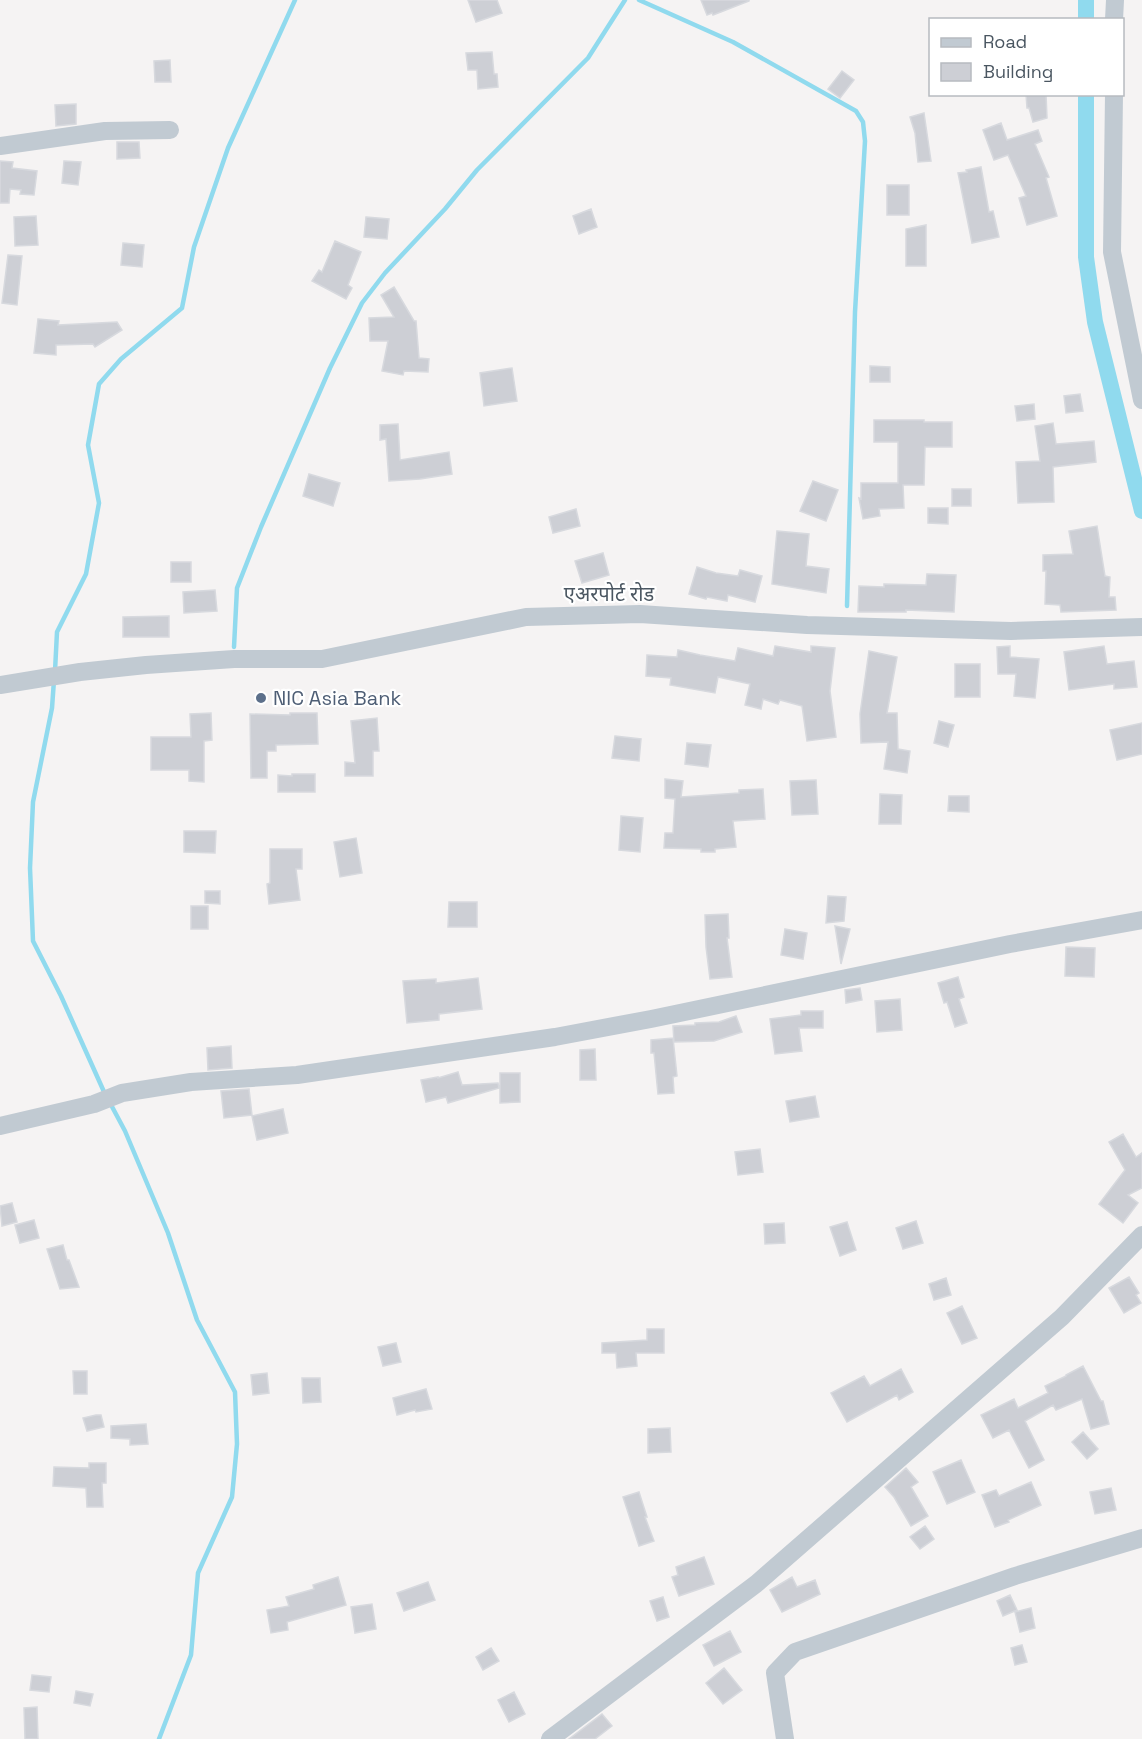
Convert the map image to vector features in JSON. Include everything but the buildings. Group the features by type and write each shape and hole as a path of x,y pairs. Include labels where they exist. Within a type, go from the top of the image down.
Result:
{"street":[{"path":"1114,18 1115,0"},
{"path":"1114,96 1112,252 1142,400"},
{"path":"0,146 105,131 170,130"},
{"name":"एअरपोर्ट रोड","path":"0,685 80,672 146,665 234,659 322,659 526,617 640,615 807,625 1011,631 1142,627"},
{"path":"0,1126 94,1104 122,1093 191,1082 297,1074 555,1037 1010,944 1142,920"},
{"path":"550,1739 756,1584 1062,1317 1142,1235"},
{"path":"785,1739 776,1673 795,1652 1015,1576 1142,1538"}],"waterway":[{"path":"55,671 57,632 86,574 99,503 88,445 99,384 121,359 182,308 194,247 228,148 295,0"},
{"path":"234,647 237,588 330,368 362,303 385,273 445,209 477,170 588,58 625,0"},
{"path":"639,0 733,42 856,111 863,122 865,141 855,312 847,606"},
{"path":"1086,0 1086,18"},
{"path":"1086,96 1086,257 1095,322 1142,511"},
{"path":"54,680 52,708 33,802 30,868 33,941 61,996 105,1094"},
{"path":"109,1101 125,1131 168,1233 197,1320 235,1392 237,1444 232,1497 198,1573 191,1655 159,1739"}],"place":[{"name":"NIC Asia Bank","path":"261,698"}]}
